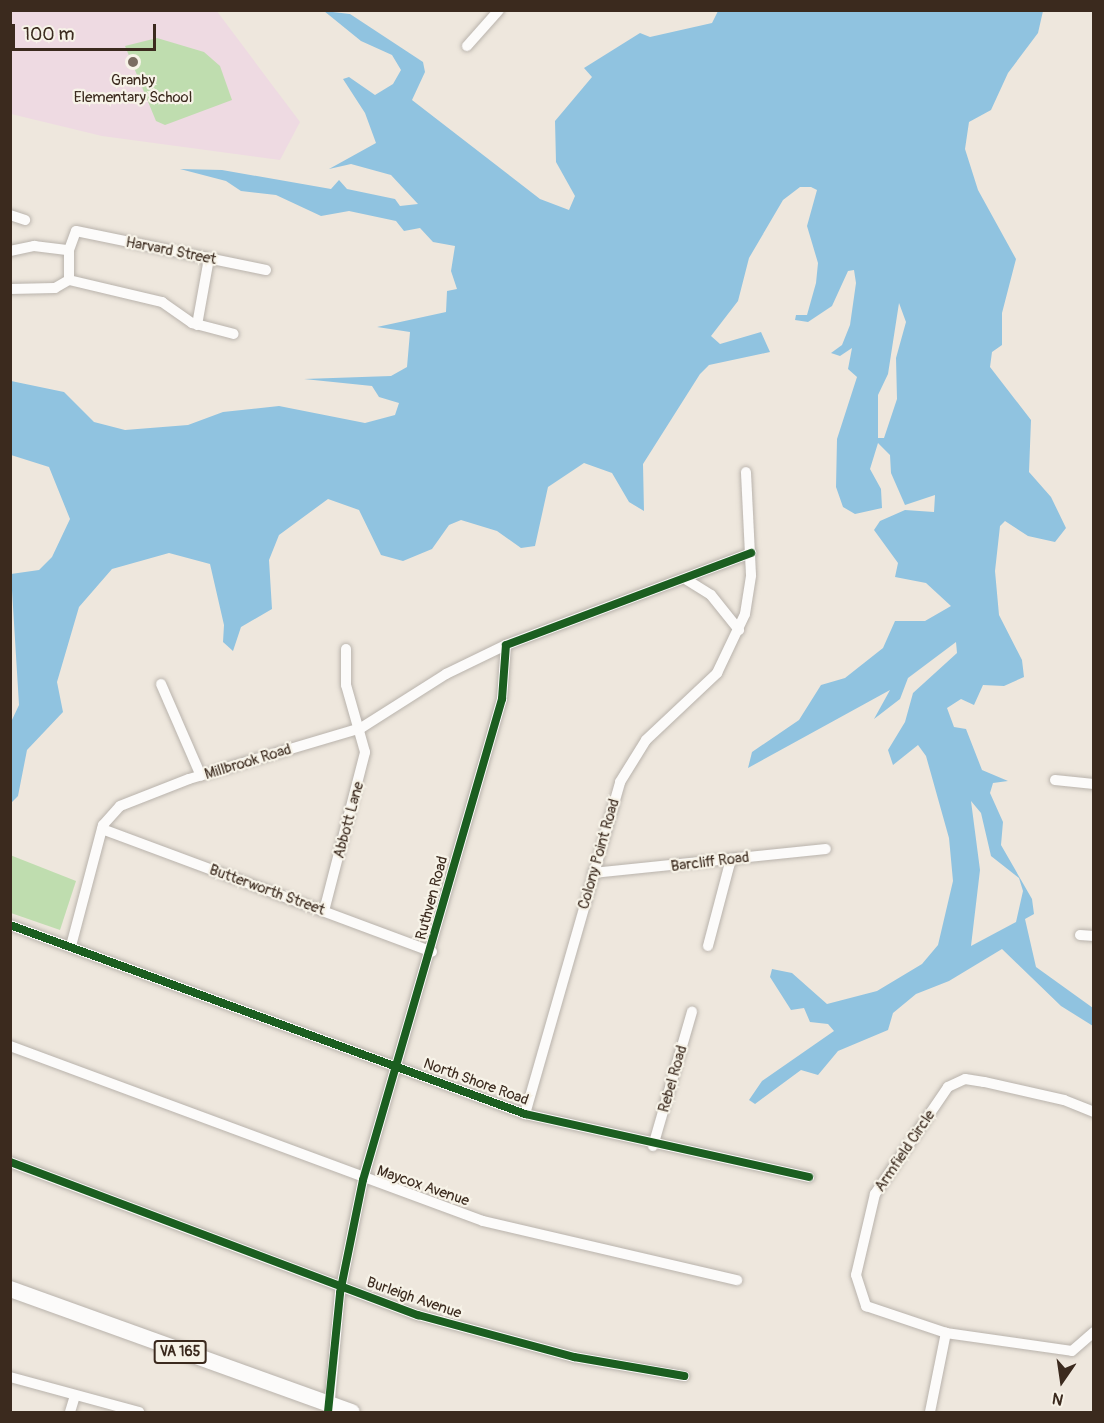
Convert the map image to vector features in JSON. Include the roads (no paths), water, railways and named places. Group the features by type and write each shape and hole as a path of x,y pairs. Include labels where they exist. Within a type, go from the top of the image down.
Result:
{"main road":[{"name":"VA 165","path":"10,1288 329,1409 351,1413"}],"street":[{"path":"467,46 498,10"},
{"path":"10,215 24,220"},
{"name":"Harvard Street","path":"69,250 76,231 266,270"},
{"path":"10,250 34,246 69,250 69,280"},
{"path":"196,325 209,258"},
{"path":"10,289 55,288 69,280 162,302 196,325 234,334"},
{"name":"Colony Point Road","path":"525,1114 620,782 634,755 717,673 739,630 749,596 751,553 746,472"},
{"path":"506,645 687,580 751,553"},
{"path":"687,580 711,594 739,630"},
{"name":"Millbrook Road","path":"102,829 132,799 361,728 446,674 506,645"},
{"name":"Ruthven Road","path":"329,1409 342,1287 363,1180 399,1068 502,699 506,645"},
{"name":"Abbott Lane","path":"324,911 364,766 361,728 346,685 346,649"},
{"path":"161,684 201,776"},
{"path":"1055,780 1094,784"},
{"path":"71,946 102,829"},
{"name":"Butterworth Street","path":"102,829 432,951"},
{"name":"Barcliff Road","path":"593,873 826,849"},
{"path":"708,946 731,859"},
{"name":"North Shore Road","path":"10,925 525,1114 653,1146 809,1177"},
{"path":"1080,935 1094,936"},
{"name":"Rebel Road","path":"653,1146 692,1012"},
{"name":"Maycox Avenue","path":"10,1046 363,1180 483,1221 737,1280"},
{"name":"Armfield Circle","path":"1094,1112 1064,1100 965,1079 948,1087 879,1189 856,1275 860,1299 946,1333 1072,1351 1094,1332"},
{"name":"Burleigh Avenue","path":"10,1162 342,1287 511,1342 684,1376"},
{"path":"930,1413 946,1333"},
{"path":"10,1377 139,1413"},
{"path":"70,1413 75,1396"}],"water":[{"path":"324,11 350,14 423,62 425,72 412,100 540,199 569,210 575,196 556,162 555,121 592,77 584,68 640,33 650,37 712,23 718,11 1043,11 1038,33 1008,73 991,110 969,122 965,149 978,190 1016,259 1002,313 1002,345 992,352 990,367 1031,420 1029,472 1051,497 1066,528 1055,542 1028,536 1005,521 1000,526 995,571 999,615 1022,660 1024,677 1004,686 983,685 974,705 961,699 947,708 954,727 966,729 982,770 1008,781 993,783 990,793 1003,822 1001,845 1032,899 1034,914 1025,919 1036,967 1093,1008 1093,1026 1061,1006 1002,949 949,981 916,994 893,1013 888,1030 838,1051 818,1075 801,1070 755,1104 749,1100 762,1081 834,1031 828,1024 810,1022 804,1008 791,1010 770,977 772,969 792,973 827,1004 877,991 922,964 938,945 953,881 949,838 926,756 918,745 893,765 888,750 905,722 913,693 957,653 956,642 908,678 900,699 874,719 890,690 748,768 752,752 799,720 821,685 845,678 883,648 895,621 925,621 951,606 926,583 895,577 898,563 874,530 880,521 905,510 934,512 935,495 905,505 891,473 890,455 878,443 870,469 881,489 882,508 855,514 843,507 836,487 837,439 857,377 848,369 852,348 840,356 831,353 842,345 850,325 856,283 854,270 848,271 832,306 808,322 795,320 796,315 807,315 816,283 818,263 807,226 817,190 811,187 800,187 783,200 749,258 738,301 711,336 720,344 761,332 770,352 709,365 700,374 643,464 644,511 629,502 612,473 584,463 548,487 535,546 521,548 497,531 461,520 449,525 432,549 403,561 381,555 359,510 328,499 279,535 269,560 272,609 241,627 233,651 223,642 224,625 210,564 169,553 112,569 79,607 57,682 63,712 27,750 18,796 11,803 11,722 19,705 11,574 39,570 52,557 70,519 49,467 11,455 11,381 64,392 94,422 125,430 188,425 223,412 279,406 365,423 395,415 399,403 379,397 372,386 304,379 391,376 407,367 410,332 377,327 446,312 447,291 457,289 451,271 455,246 433,242 420,228 404,231 396,221 349,211 321,216 276,195 241,191 226,181 180,169 222,170 331,189 339,180 347,189 395,199 400,206 418,204 391,175 351,164 329,169 376,143 365,113 343,79 349,77 375,95 393,84 401,70 392,55 361,41","holes":["899,303 906,322 896,358 897,399 884,438 878,438 878,395 888,374","971,801 981,813 991,856 1019,878 1023,891 1016,922 971,946 980,870"]}],"place":[{"name":"Granby Elementary School","path":"133,62"}]}
